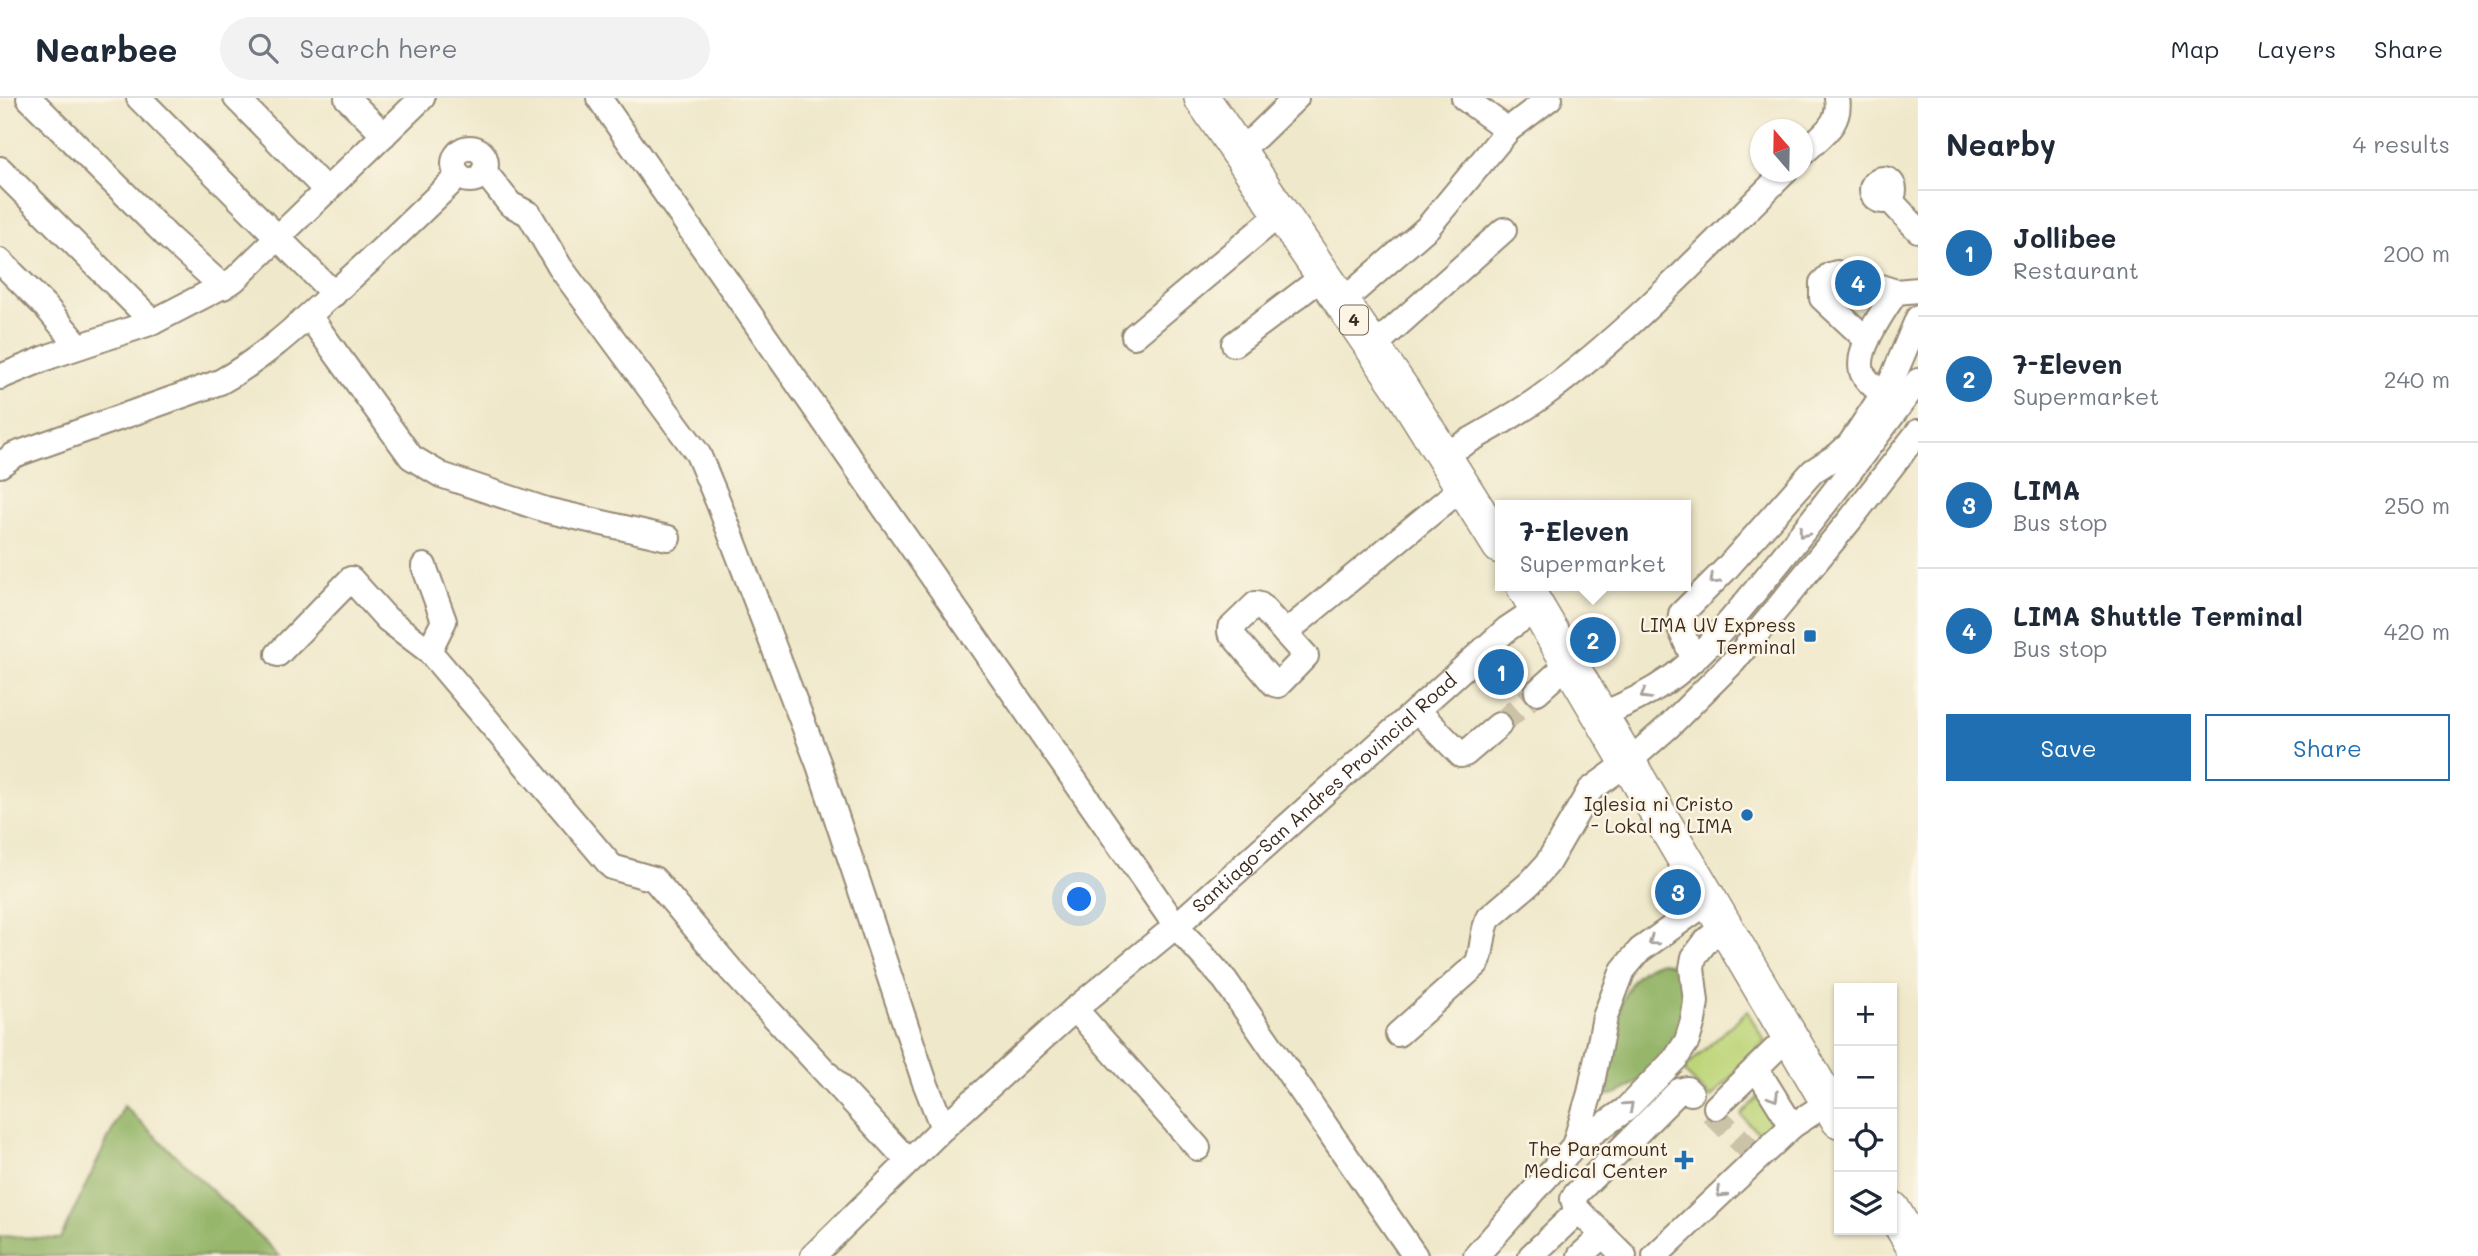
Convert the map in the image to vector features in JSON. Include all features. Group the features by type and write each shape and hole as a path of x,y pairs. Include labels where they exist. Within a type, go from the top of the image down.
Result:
{"highway":[{"name":"4","path":"1202,98 1373,347 1464,485 1495,538"},
{"path":"1530,597 1834,1111"},
{"path":"1897,1217 1918,1253"}],"street":[{"path":"29,98 169,239 223,287"},
{"path":"139,98 334,294"},
{"path":"236,98 327,191"},
{"path":"346,98 384,135"},
{"path":"5,368 153,322 234,280 422,98"},
{"path":"599,98 1176,926 1225,980 1415,1256"},
{"path":"1238,150 1258,136 1296,98"},
{"path":"1464,98 1508,130"},
{"path":"1234,344 1333,289 1428,226 1508,130 1550,98"},
{"path":"1813,143 1834,122 1839,109 1837,98"},
{"path":"5,454 220,382 263,355 309,316 459,176 454,166 456,156 464,149 475,149 484,155 484,172 510,204 516,226 560,267 698,454 819,765 924,1080 943,1128"},
{"path":"0,169 153,322"},
{"path":"1444,455 1540,398 1603,346 1775,182"},
{"path":"1889,199 1918,230"},
{"path":"1135,336 1281,213"},
{"path":"1373,347 1504,230"},
{"path":"0,261 46,307 79,346"},
{"path":"1867,340 1822,298 1822,283 1830,275 1837,273 1907,291 1867,340 1862,357 1862,372 1867,381 1883,394"},
{"path":"309,316 411,457 441,475 546,510 668,538"},
{"path":"1693,658 1679,623 1686,607 1725,570 1813,471 1845,449 1867,422 1898,368 1918,318"},
{"path":"1599,715 1639,699 1676,674 1693,658 1751,597 1918,381"},
{"path":"1849,471 1867,422"},
{"path":"1398,1034 1477,964 1485,925 1489,918 1548,864 1590,790 1627,763 1668,727 1734,661 1850,520 1918,432"},
{"path":"1285,633 1464,485"},
{"path":"1826,502 1850,520"},
{"path":"424,566 444,621 429,651"},
{"path":"278,653 351,579 387,620 429,651 612,867 654,879 731,970 908,1161"},
{"name":"Santiago-San Andres Provincial Road","path":"813,1256 943,1128 1075,1009 1176,926 1507,629 1530,597"},
{"path":"1537,692 1568,664"},
{"path":"1417,710 1456,753 1461,755 1499,725"},
{"path":"1574,1146 1585,1112 1607,1009 1623,970 1640,950 1716,913"},
{"path":"1476,1256 1574,1146 1625,1110 1676,1058 1687,1041 1693,1021 1696,1002 1692,968 1694,957 1707,940 1716,913"},
{"path":"1075,1009 1198,1148"},
{"path":"1716,1107 1789,1036"},
{"path":"1756,1068 1792,1126"},
{"path":"1531,1256 1574,1215 1573,1199 1576,1194 1681,1090 1687,1089 1691,1093"},
{"path":"1655,1256 1754,1155 1792,1126 1834,1111"},
{"path":"1575,1207 1624,1256"},
{"path":"1580,1256 1602,1234"}],"green space":[{"path":"1662,962 1673,966 1684,986 1683,1013 1676,1038 1667,1053 1643,1077 1624,1090 1608,1095 1603,1090 1604,1083 1625,994 1646,968"},
{"path":"1747,1011 1765,1041 1711,1098 1685,1073 1686,1067"},
{"path":"1761,1094 1775,1118 1759,1134 1741,1115"},
{"path":"124,1106 280,1256 0,1256 0,1236 60,1239"}],"tunnel":[{"path":"1499,725 1537,692"},
{"path":"1711,1112 1751,1151"}],"place":[{"name":"LIMA Shuttle Terminal","path":"1858,283"},
{"name":"LIMA UV Express Terminal","path":"1810,636"},
{"name":"7-Eleven","path":"1593,640"},
{"name":"Jollibee","path":"1501,672"},
{"name":"Iglesia ni Cristo - Lokal ng LIMA","path":"1747,815"},
{"name":"LIMA","path":"1678,892"},
{"name":"The Paramount Medical Center","path":"1684,1160"}]}
